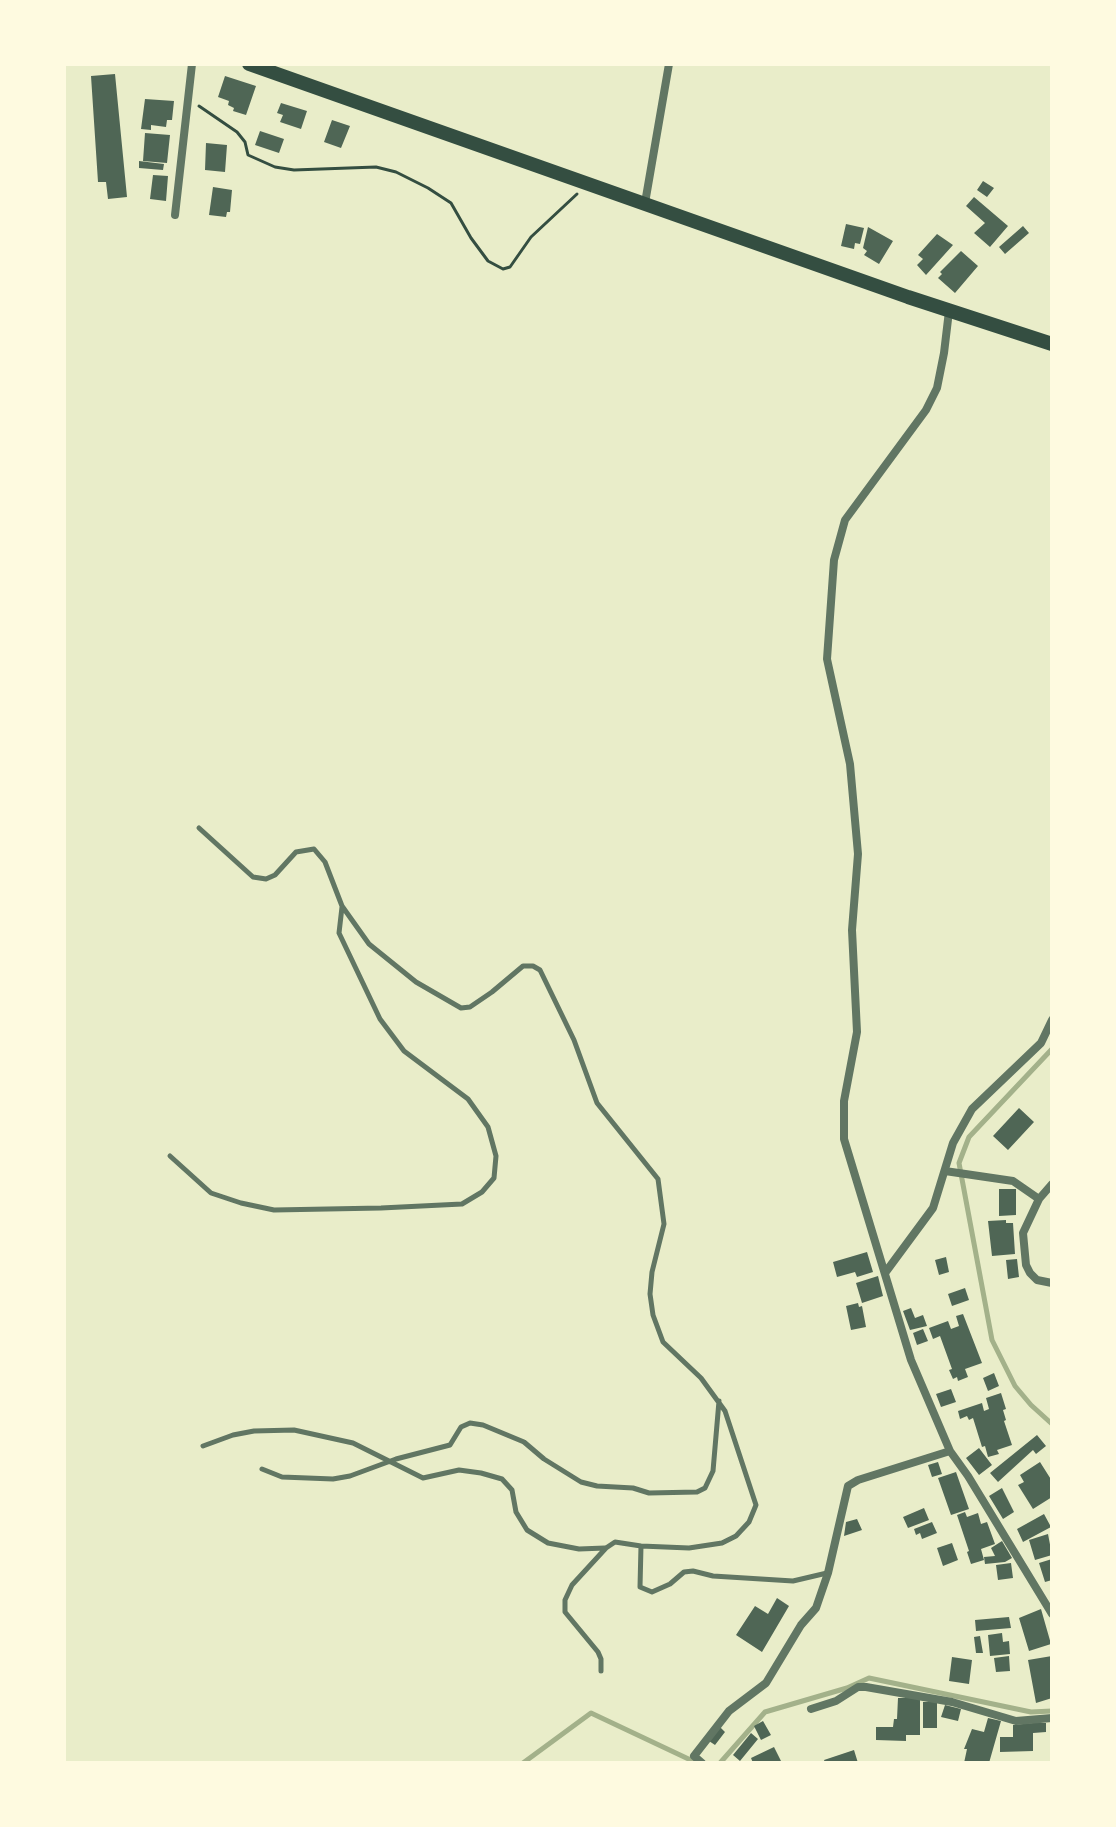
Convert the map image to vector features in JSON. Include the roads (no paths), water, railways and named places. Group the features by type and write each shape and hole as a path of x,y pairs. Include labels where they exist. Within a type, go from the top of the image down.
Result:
{"main road":[{"path":"249,64 949,311 1052,344"}],"street":[{"path":"175,215 192,64"},
{"path":"645,203 669,64"},
{"path":"949,311 937,388 926,410 845,520 834,560 826,643 832,688 850,764 858,828 852,930 857,1032 844,1101 844,1139 911,1360 950,1451 1052,1614"},
{"path":"885,1273 933,1208 957,1133 972,1109 1041,1043 1052,1020"},
{"path":"947,1171 1013,1181 1039,1199"},
{"path":"1052,1184 1039,1199 1023,1233 1026,1265 1030,1273 1037,1280 1052,1283"},
{"path":"702,1763 694,1756 729,1711 766,1683 801,1625 816,1608 828,1573 848,1486 858,1480 950,1451"},
{"path":"811,1709 836,1701 858,1687 866,1687 952,1702 1016,1721 1052,1718"}],"lane":[{"path":"199,828 253,877 266,879 275,875 296,852 314,849 325,862 342,906 369,944 392,964 461,1008 470,1007 523,966 540,970 574,1040 597,1103 658,1179 664,1224 652,1272 650,1294 653,1315 663,1342 719,1400 756,1505 749,1522 736,1536 708,1547 641,1546 615,1542 606,1548 572,1585 565,1600 565,1612 598,1652 601,1671"},
{"path":"170,1156 211,1193 274,1210 462,1204 482,1192 494,1178 496,1156 488,1127 468,1099 404,1051 380,1019 339,933 342,906"},
{"path":"262,1469 282,1477 333,1479 450,1445 461,1427 470,1423 483,1425 524,1442 544,1459 581,1482 649,1493 697,1492 705,1488 713,1471 719,1400"},
{"path":"203,1446 254,1431 294,1430 353,1443 423,1478 459,1470 502,1479 512,1490 516,1512 527,1530 548,1543 579,1549 606,1548"},
{"path":"641,1546 640,1587 652,1592 670,1584 684,1572 693,1571 713,1576 793,1581 828,1573"}],"waterway":[{"path":"1052,1049 969,1137 959,1163 992,1340 1015,1386 1052,1424"},
{"path":"720,1763 765,1712 847,1688 869,1678 1031,1712 1052,1711"},
{"path":"523,1763 591,1713 697,1763"}]}
